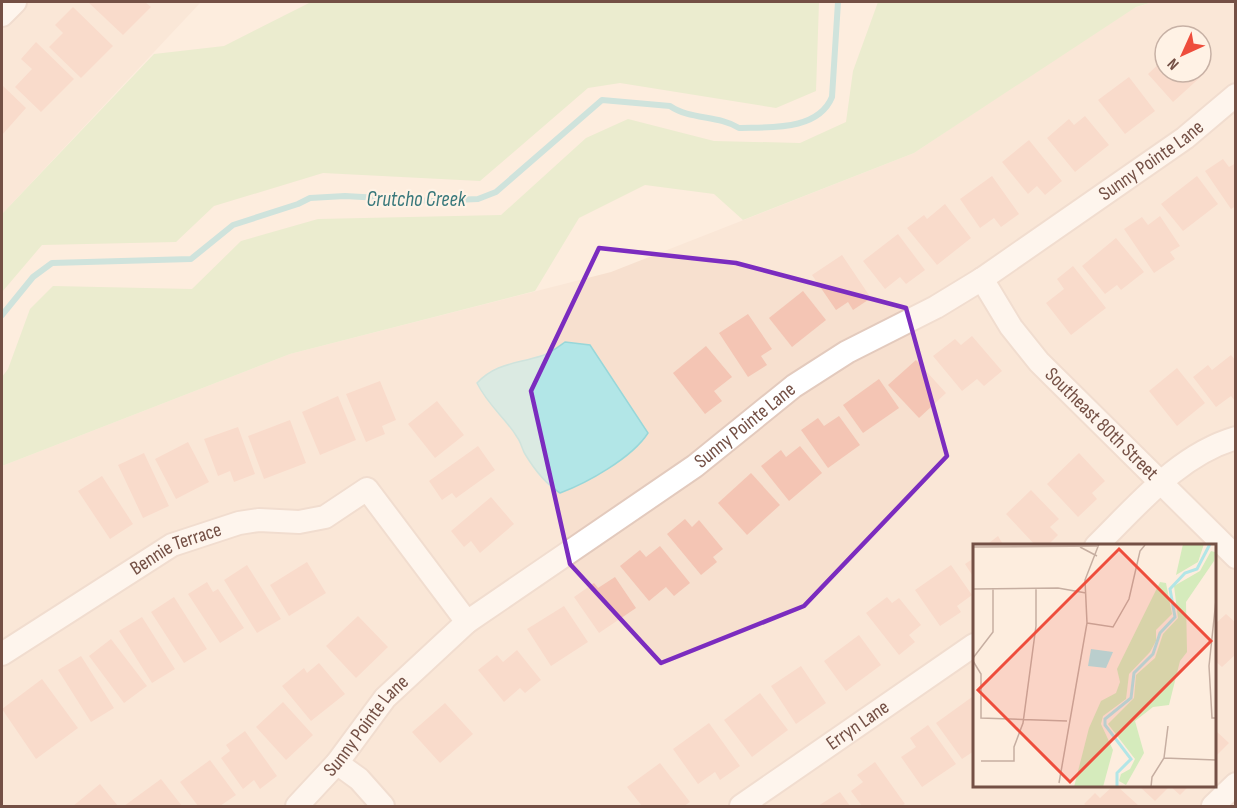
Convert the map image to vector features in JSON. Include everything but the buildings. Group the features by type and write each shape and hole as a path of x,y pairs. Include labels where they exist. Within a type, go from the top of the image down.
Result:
{"street":[{"path":"2,15 15,2"},
{"name":"Sunny Pointe Lane","path":"297,807 338,763 386,698 467,622 695,466 765,408 817,370 936,307 982,279 1185,138 1236,95"},
{"name":"Southeast 80th Street","path":"982,279 1011,327 1039,362 1236,557"},
{"path":"1098,544 1161,483 1200,452 1236,438"},
{"name":"Bennie Terrace","path":"2,654 172,545 196,535 239,523 259,520 300,522 325,517 367,489 467,622"},
{"name":"Erryn Lane","path":"741,807 973,646"},
{"path":"338,763 359,779 383,807"},
{"path":"1213,807 1236,784"}],"highlighted area":[{"path":"599,248 736,263 906,308 947,456 804,606 661,663 570,564 531,391"}],"shaded area":[{"path":"2,2 201,2 2,214"},
{"path":"1153,2 1235,2 1235,806 2,806 2,466 290,354 611,272 914,153 1128,10"}],"green space":[{"path":"311,2 819,2 816,91 776,108 620,83 588,88 480,181 323,173 214,206 176,242 42,245 2,292 2,214 154,54 224,46"},
{"path":"878,2 1153,2 1136,7 914,153 743,220 714,194 645,185 579,218 535,291 290,354 2,466 2,377 8,369 30,309 53,286 192,289 241,241 318,219 501,215 586,138 628,119 714,141 800,143 846,122 853,71"}],"water":[{"path":"565,342 590,345 648,433 631,452 608,469 560,493 536,471 520,441 477,383 492,371 544,355"}],"waterway":[{"name":"Crutcho Creek","path":"2,315 33,277 52,263 191,259 233,225 310,198 345,196 432,201 478,199 496,192 602,100 670,106 686,114 722,121 739,128 778,127 805,121 816,116 832,97 838,2"}]}
